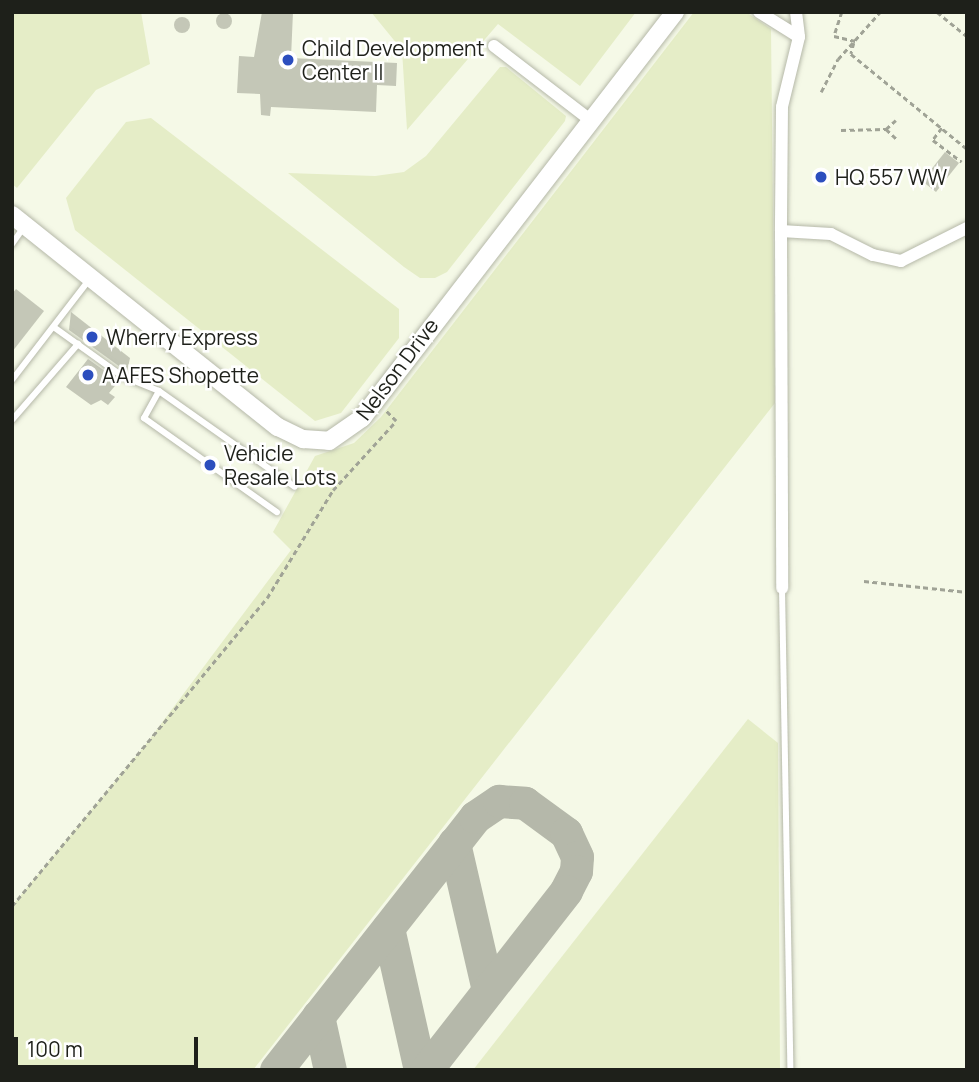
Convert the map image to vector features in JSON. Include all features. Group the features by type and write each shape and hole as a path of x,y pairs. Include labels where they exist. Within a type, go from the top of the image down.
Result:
{"street":[{"name":"Nelson Drive","path":"19,221 289,433 314,441 341,436 375,400 675,12"},
{"path":"759,12 799,37"},
{"path":"782,588 782,107 799,37 796,12"},
{"path":"494,46 590,120"},
{"path":"781,231 831,233 880,257 901,261 967,228"}],"lane":[{"path":"12,244 19,221"},
{"path":"12,380 55,328 91,278"},
{"path":"55,328 122,376 159,391 295,486"},
{"path":"12,420 78,344"},
{"path":"159,391 144,418 277,512"},
{"path":"782,588 790,1070"}],"path":[{"path":"842,12 834,36 855,42"},
{"path":"821,92 838,59 880,12"},
{"path":"937,12 967,36"},
{"path":"855,42 851,54 967,149"},
{"path":"886,130 896,120"},
{"path":"942,128 933,140 962,162"},
{"path":"841,130 886,130 898,140"},
{"path":"12,906 267,598 333,490 396,421 375,400"},
{"path":"864,581 967,592"}],"green space":[{"path":"12,12 141,12 150,64 96,90 17,188 12,184"},
{"path":"371,12 636,12 580,86 498,24 407,130 402,50"},
{"path":"694,12 746,12 771,29 775,403 253,1070 12,1070 12,906 146,744 291,550 273,532 315,456 354,443 381,417"},
{"path":"500,67 506,67 566,116 565,121 447,272 435,278 420,278 404,267 288,173 375,176 404,172 426,156"},
{"path":"151,118 399,309 399,338 341,413 315,421 75,230 66,198 126,122"},
{"path":"748,719 778,743 780,1070 473,1070"}],"building":[{"name":"Child Development Center II","path":"262,12 293,12 291,58 397,63 396,86 377,85 376,112 271,107 270,116 261,115 260,94 237,93 239,56 254,57"},
{"path":"224,13 230,15 230,27 224,29 218,27 216,21 218,15"},
{"path":"182,17 188,19 188,31 182,33 176,31 174,25 176,19"},
{"path":"945,152 959,163 936,192 922,181"},
{"path":"16,289 44,311 12,352 12,294"},
{"path":"71,312 130,358 127,372 69,330"},
{"name":"AAFES Shopette","path":"88,359 119,381 109,393 115,397 108,405 101,400 91,405 66,387"}],"taxiway":[{"path":"276,1070 475,817 499,801 525,803 566,833 577,857 576,871 566,891 426,1070"},
{"path":"454,843 488,990"},
{"path":"388,928 420,1070"},
{"path":"318,1016 330,1070"}],"place":[{"name":"Child Development Center II","path":"288,60"},
{"name":"HQ 557 WW","path":"821,177"},
{"name":"Wherry Express","path":"92,337"},
{"name":"AAFES Shopette","path":"88,375"},
{"name":"Vehicle Resale Lots","path":"210,465"}]}
